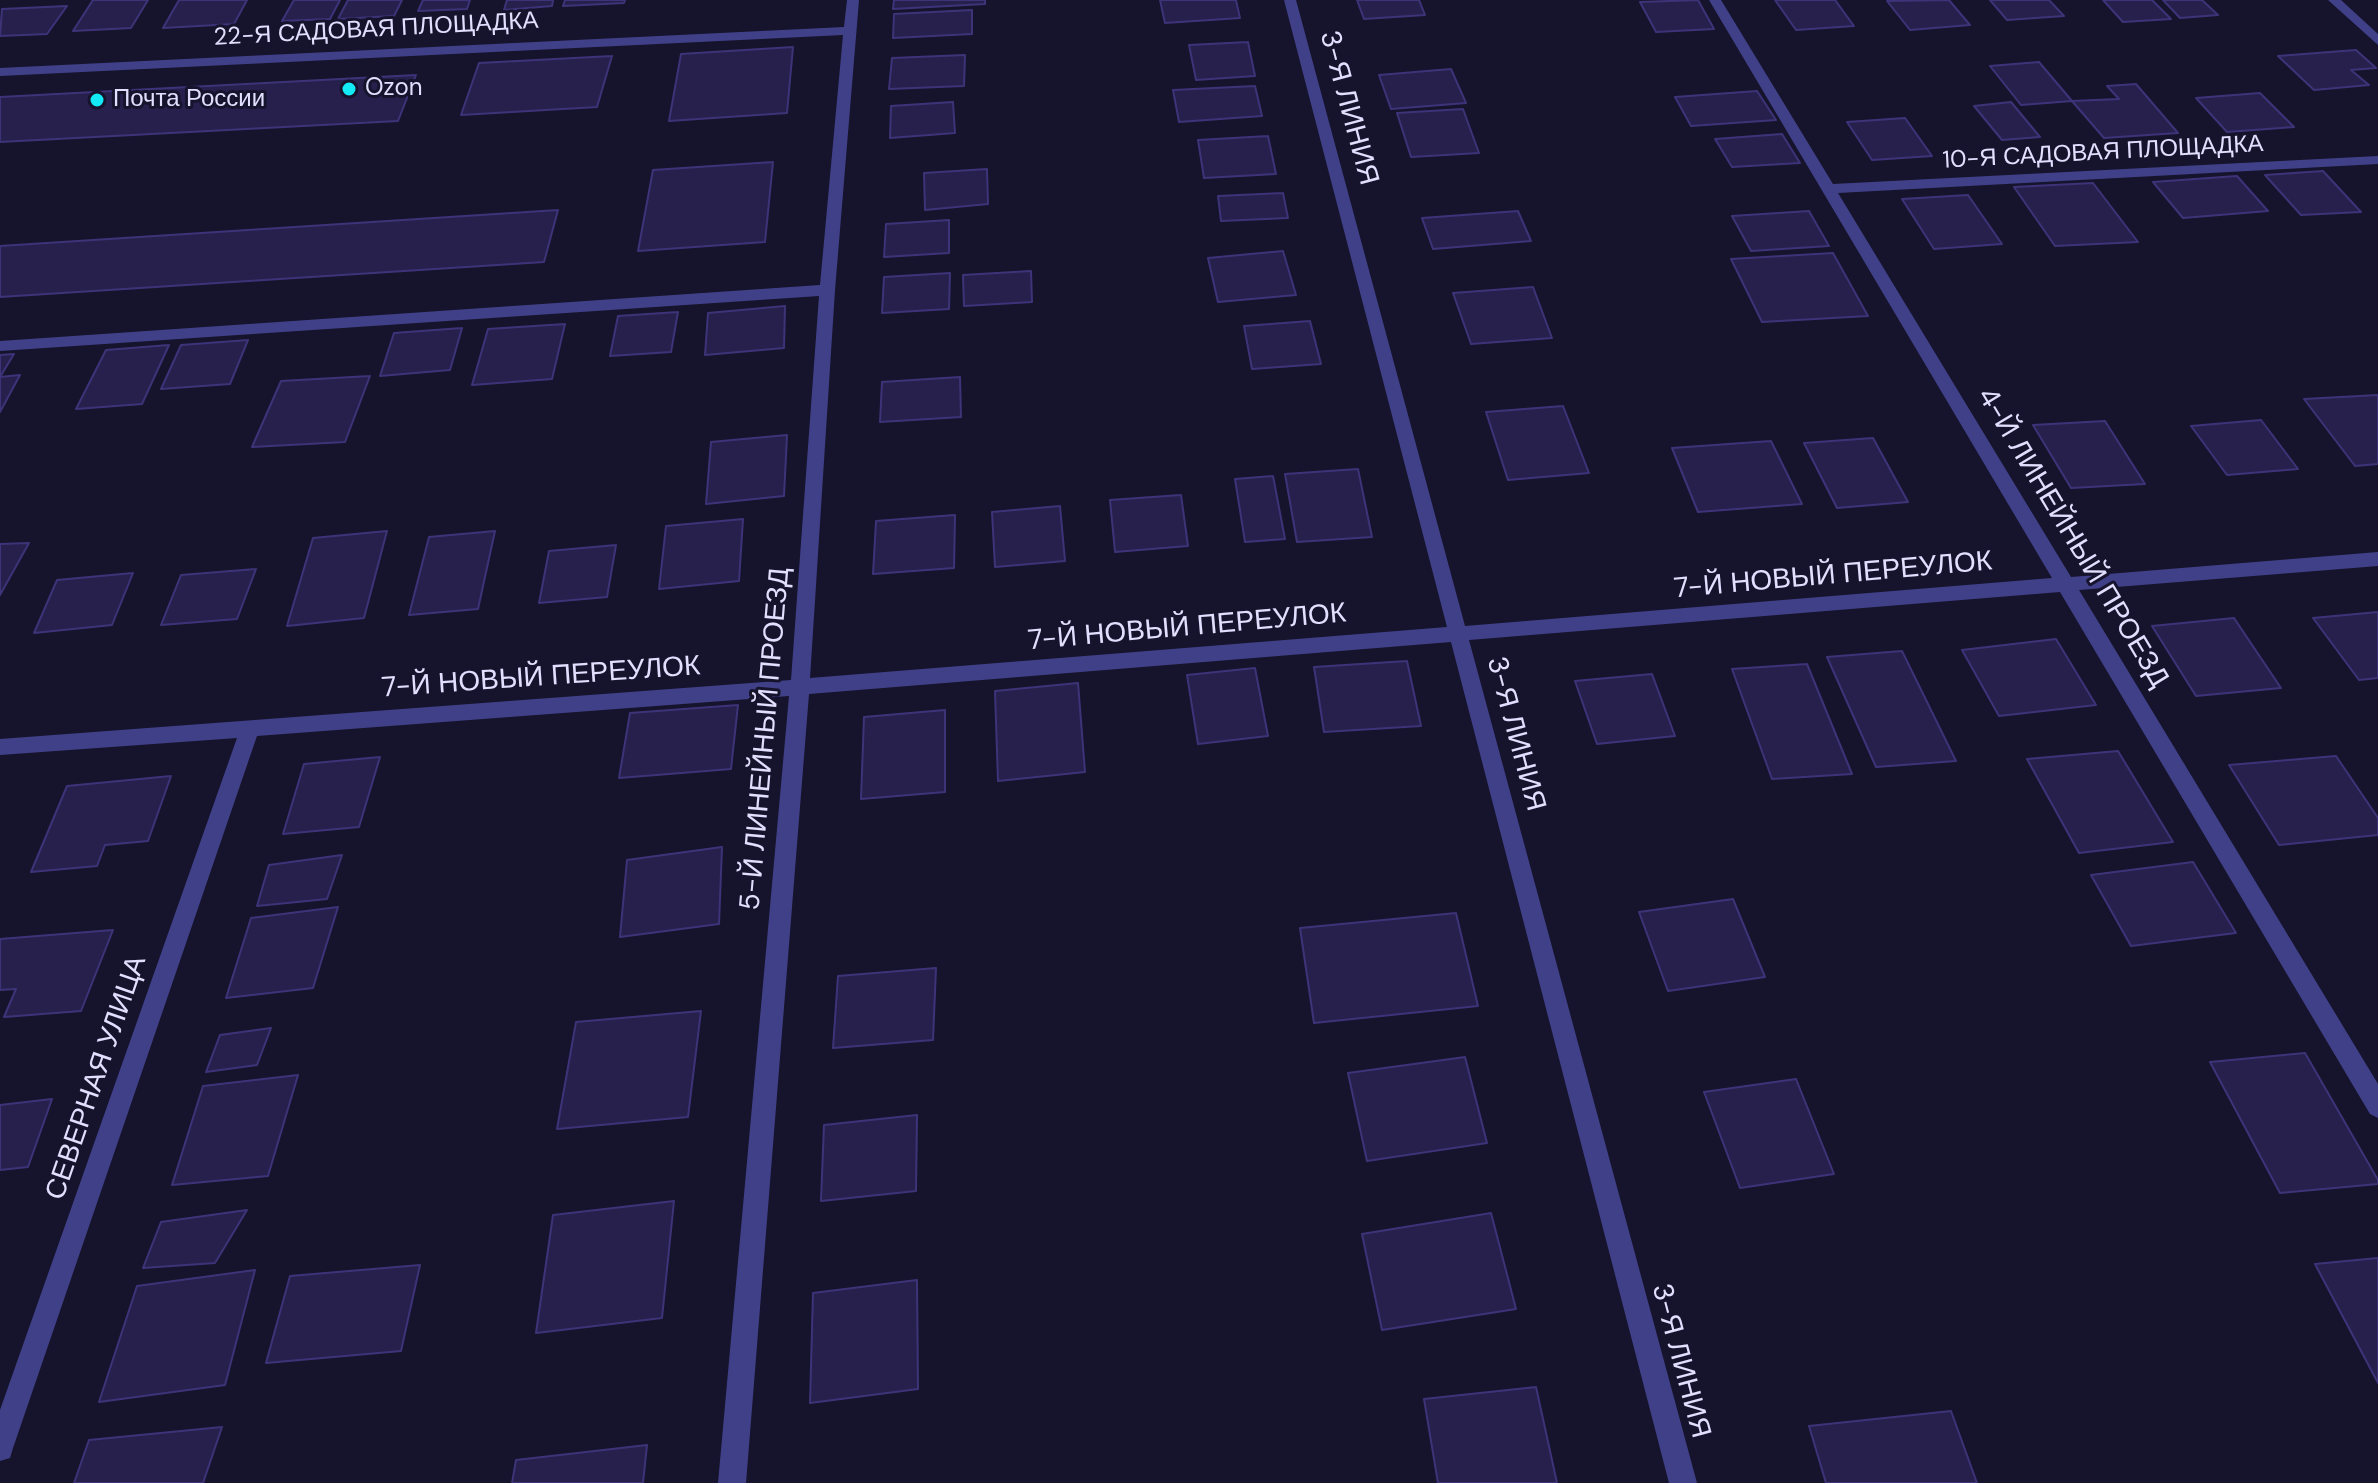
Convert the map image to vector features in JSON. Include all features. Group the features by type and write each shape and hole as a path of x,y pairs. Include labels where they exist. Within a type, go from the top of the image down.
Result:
{"street":[{"name":"5-Й ЛИНЕЙНЫЙ ПРОЕЗД","path":"732,1483 800,687 827,290 853,0"},
{"name":"3-Я ЛИНИЯ","path":"1290,0 1683,1483"},
{"name":"4-Й ЛИНЕЙНЫЙ ПРОЕЗД","path":"1715,0 2068,584 2378,1106"},
{"path":"2334,0 2378,41"},
{"name":"22-Я САДОВАЯ ПЛОЩАДКА","path":"0,72 851,31"},
{"name":"10-Я САДОВАЯ ПЛОЩАДКА","path":"1830,189 2378,160"},
{"path":"0,346 827,290"},
{"name":"7-Й НОВЫЙ ПЕРЕУЛОК","path":"0,747 800,687 2378,559"},
{"name":"СЕВЕРНАЯ УЛИЦА","path":"0,1448 250,728"}],"building":[{"path":"93,0 148,0 131,28 73,31"},
{"path":"179,0 247,0 234,24 163,28"},
{"path":"294,0 340,0 330,19 282,21"},
{"path":"348,0 402,0 394,16 338,19"},
{"path":"423,0 470,0 467,9 418,11"},
{"path":"507,0 553,0 552,6 504,10"},
{"path":"565,0 625,0 624,3 563,6"},
{"path":"894,0 985,0 985,4 893,9"},
{"path":"1160,0 1236,0 1240,18 1165,23"},
{"path":"1357,0 1419,0 1425,15 1364,19"},
{"path":"1698,0 1714,29 1656,32 1640,2"},
{"path":"1775,0 1835,0 1854,26 1796,30"},
{"path":"1949,0 1970,25 1910,30 1887,1"},
{"path":"1990,0 2049,0 2064,16 2007,20"},
{"path":"2103,0 2152,0 2171,19 2123,22"},
{"path":"2163,0 2202,0 2218,15 2180,18"},
{"path":"67,6 47,34 0,36 2,9"},
{"path":"972,10 972,34 893,38 894,14"},
{"path":"1248,42 1255,76 1196,80 1189,45"},
{"path":"793,47 787,113 669,121 681,54"},
{"path":"2356,50 2376,68 2351,70 2369,85 2314,90 2278,56"},
{"path":"965,55 964,86 889,89 892,58"},
{"path":"612,56 597,107 461,115 479,63"},
{"path":"2039,62 2072,101 2021,105 1990,66"},
{"path":"1451,69 1466,103 1391,109 1379,75"},
{"path":"416,75 398,121 0,142 0,97"},
{"path":"2136,84 2178,133 2104,138 2072,101 2119,99 2107,86"},
{"path":"1255,86 1262,116 1179,122 1173,90"},
{"path":"1757,91 1776,120 1691,126 1675,97"},
{"path":"2260,93 2294,127 2227,132 2196,98"},
{"path":"953,102 955,133 890,138 891,106"},
{"path":"2011,102 2040,137 2002,140 1974,106"},
{"path":"1463,109 1479,153 1411,157 1397,113"},
{"path":"1905,118 1932,156 1872,160 1847,122"},
{"path":"1782,134 1800,163 1732,167 1715,139"},
{"path":"1268,136 1276,174 1204,178 1198,140"},
{"path":"773,162 765,242 638,251 653,170"},
{"path":"987,169 988,204 925,210 924,173"},
{"path":"2323,171 2361,212 2301,215 2265,175"},
{"path":"2237,176 2268,211 2183,218 2153,182"},
{"path":"2093,183 2138,242 2055,246 2014,187"},
{"path":"1283,193 1288,218 1221,221 1218,196"},
{"path":"1968,195 2002,244 1934,249 1902,199"},
{"path":"558,210 544,262 0,297 0,246"},
{"path":"1518,211 1531,241 1433,249 1422,218"},
{"path":"1809,211 1829,246 1751,251 1732,216"},
{"path":"949,220 949,253 884,257 886,224"},
{"path":"1283,251 1296,295 1218,302 1208,258"},
{"path":"1833,253 1868,316 1762,322 1731,259"},
{"path":"1031,271 1032,302 964,306 963,275"},
{"path":"950,273 949,309 882,313 884,277"},
{"path":"1533,287 1552,338 1471,344 1453,293"},
{"path":"785,306 784,348 705,355 708,313"},
{"path":"678,312 671,352 610,356 618,316"},
{"path":"1310,321 1321,364 1252,369 1244,326"},
{"path":"565,324 552,379 472,385 488,329"},
{"path":"462,328 450,370 380,376 394,333"},
{"path":"248,340 230,384 161,389 181,345"},
{"path":"169,345 142,404 76,409 106,350"},
{"path":"14,354 0,377 0,355"},
{"path":"20,375 0,412 0,377"},
{"path":"370,376 345,442 252,447 281,381"},
{"path":"960,377 961,417 880,422 882,382"},
{"path":"2378,395 2378,464 2355,466 2304,399"},
{"path":"1563,406 1589,473 1508,480 1486,412"},
{"path":"2261,420 2298,469 2227,475 2191,426"},
{"path":"2105,421 2145,484 2071,488 2033,425"},
{"path":"787,435 784,496 706,504 711,442"},
{"path":"1873,438 1908,502 1837,508 1804,443"},
{"path":"1771,441 1802,504 1698,512 1672,448"},
{"path":"1358,469 1372,537 1297,542 1285,474"},
{"path":"1273,476 1285,539 1245,542 1235,479"},
{"path":"1181,495 1188,546 1115,552 1110,500"},
{"path":"1060,506 1065,561 995,567 992,512"},
{"path":"955,515 954,568 873,574 876,521"},
{"path":"743,519 739,581 659,589 666,526"},
{"path":"387,531 364,618 287,626 313,538"},
{"path":"495,531 478,609 409,615 429,537"},
{"path":"29,543 0,595 0,544"},
{"path":"616,545 607,597 539,603 549,551"},
{"path":"256,569 237,619 161,625 181,575"},
{"path":"133,573 112,625 34,633 57,580"},
{"path":"2378,612 2378,678 2359,680 2313,618"},
{"path":"2234,618 2281,688 2196,696 2152,626"},
{"path":"2056,639 2096,705 1999,716 1962,650"},
{"path":"1902,651 1956,761 1876,767 1827,657"},
{"path":"1407,661 1421,726 1324,732 1314,667"},
{"path":"1807,664 1852,774 1772,779 1732,669"},
{"path":"1255,668 1268,736 1198,744 1187,675"},
{"path":"1652,674 1675,736 1597,744 1575,681"},
{"path":"1078,683 1085,772 998,781 995,691"},
{"path":"738,705 731,769 619,778 630,713"},
{"path":"945,710 945,792 861,799 864,717"},
{"path":"2118,751 2173,842 2079,853 2027,759"},
{"path":"2336,756 2378,818 2378,835 2279,845 2229,765"},
{"path":"380,757 359,827 283,834 304,764"},
{"path":"171,776 148,841 105,845 97,866 31,872 67,786"},
{"path":"722,847 719,924 620,937 627,860"},
{"path":"342,855 327,899 257,906 269,865"},
{"path":"2193,862 2236,933 2131,946 2091,875"},
{"path":"1733,899 1765,977 1668,991 1639,912"},
{"path":"338,907 313,988 226,998 251,918"},
{"path":"1456,913 1478,1006 1314,1023 1300,928"},
{"path":"113,930 81,1011 4,1017 16,989 0,990 0,939"},
{"path":"936,968 933,1040 833,1048 838,976"},
{"path":"701,1011 688,1117 557,1129 576,1022"},
{"path":"271,1028 257,1065 206,1072 220,1035"},
{"path":"2305,1053 2378,1184 2280,1193 2210,1062"},
{"path":"1465,1057 1487,1143 1367,1161 1348,1073"},
{"path":"298,1075 268,1176 172,1185 203,1086"},
{"path":"1796,1079 1834,1174 1740,1188 1704,1092"},
{"path":"52,1099 28,1167 0,1170 0,1105"},
{"path":"917,1115 916,1191 821,1201 824,1125"},
{"path":"674,1201 662,1318 536,1333 553,1215"},
{"path":"247,1210 215,1263 143,1268 161,1222"},
{"path":"1491,1213 1516,1309 1382,1330 1362,1234"},
{"path":"2378,1258 2378,1383 2315,1264"},
{"path":"420,1265 401,1351 266,1363 290,1276"},
{"path":"255,1270 225,1385 99,1402 137,1286"},
{"path":"917,1280 918,1389 810,1403 813,1293"},
{"path":"1536,1387 1557,1483 1438,1483 1424,1399"},
{"path":"1951,1411 1977,1483 1826,1483 1809,1426"},
{"path":"222,1427 203,1483 74,1483 89,1440"},
{"path":"647,1445 643,1483 512,1483 516,1460"}],"place":[{"name":"Ozon","path":"349,89"},
{"name":"Почта России","path":"97,100"}]}
